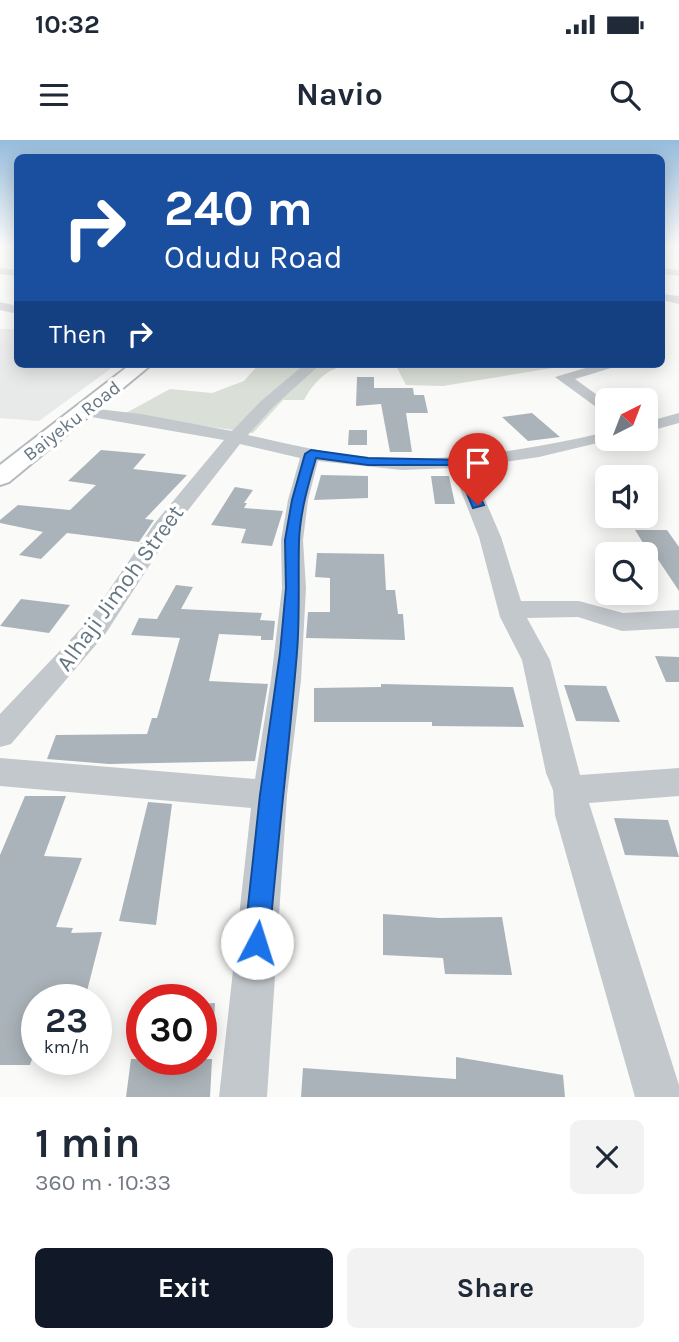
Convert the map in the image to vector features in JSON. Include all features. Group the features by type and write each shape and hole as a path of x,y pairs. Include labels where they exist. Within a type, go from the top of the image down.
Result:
{"main road":[{"name":"Baiyeku Road","path":"4,470 86,411 138,368"}],"street":[{"name":"Alhaji Jimoh Street","path":"0,735 85,643 162,529 236,437 277,395 309,368"},
{"path":"595,401 562,377 600,368"},
{"path":"86,411 236,437 311,454 368,462 459,462 551,452 595,439"},
{"path":"658,423 679,418"},
{"path":"658,430 679,438"},
{"path":"243,1097 270,795 292,613 292,540 298,500 311,454"},
{"path":"459,462 490,537 517,628 536,660 570,790 573,815 659,1097"},
{"path":"511,610 579,608 622,622 679,619"},
{"path":"0,772 270,795"},
{"path":"570,790 679,782"}],"shaded area":[{"path":"0,329 14,329 14,368 112,368 39,421 0,418"},
{"path":"255,368 339,368 322,377 304,400 283,400 253,433 124,414 170,389 212,393 244,381"},
{"path":"397,368 553,368 443,386 406,385"}],"building":[{"path":"357,377 374,377 374,388 413,388 414,395 424,395 428,413 406,413 412,452 390,452 381,404 356,406"},
{"path":"532,413 560,437 528,441 502,417"},
{"path":"349,430 367,430 367,445 348,445"},
{"path":"101,450 146,454 133,469 187,475 145,519 154,520 139,542 67,533 41,559 19,555 43,532 0,523 0,520 18,505 70,510 96,485 68,481"},
{"path":"321,475 368,476 368,498 314,500"},
{"path":"431,476 449,476 455,504 435,504"},
{"path":"235,487 253,490 244,503 247,503 244,508 283,511 272,546 241,543 246,529 211,525"},
{"path":"635,530 667,530 679,547 679,591 658,560 658,542 642,542"},
{"path":"317,553 384,554 386,590 395,590 398,614 403,614 405,640 306,638 308,612 330,612 330,578 315,577"},
{"path":"176,585 193,587 181,609 262,613 260,620 275,621 273,640 261,640 261,636 219,634 209,681 268,684 255,761 109,764 47,759 56,735 147,734 152,718 157,718 180,638 131,635 139,618 157,619"},
{"path":"21,599 70,605 49,633 0,626"},
{"path":"655,656 679,657 679,682 666,682"},
{"path":"381,684 513,687 524,727 432,726 432,722 314,722 314,688 381,687"},
{"path":"564,685 606,686 620,722 576,721"},
{"path":"25,796 66,796 44,856 82,858 56,927 73,928 71,933 102,932 89,984 21,984 21,1065 0,1065 0,855"},
{"path":"148,802 172,804 156,925 119,921"},
{"path":"614,818 668,820 679,857 625,855"},
{"path":"383,914 439,918 502,917 512,975 445,974 443,958 383,955"},
{"path":"456,1057 563,1075 565,1097 301,1097 303,1068 456,1079"},
{"path":"129,1075 211,1075 210,1097 126,1097"}],"route":[{"path":"257,943 270,795 286,680 294,588 292,540 298,500 311,454 368,462 459,462 478,505"}]}
